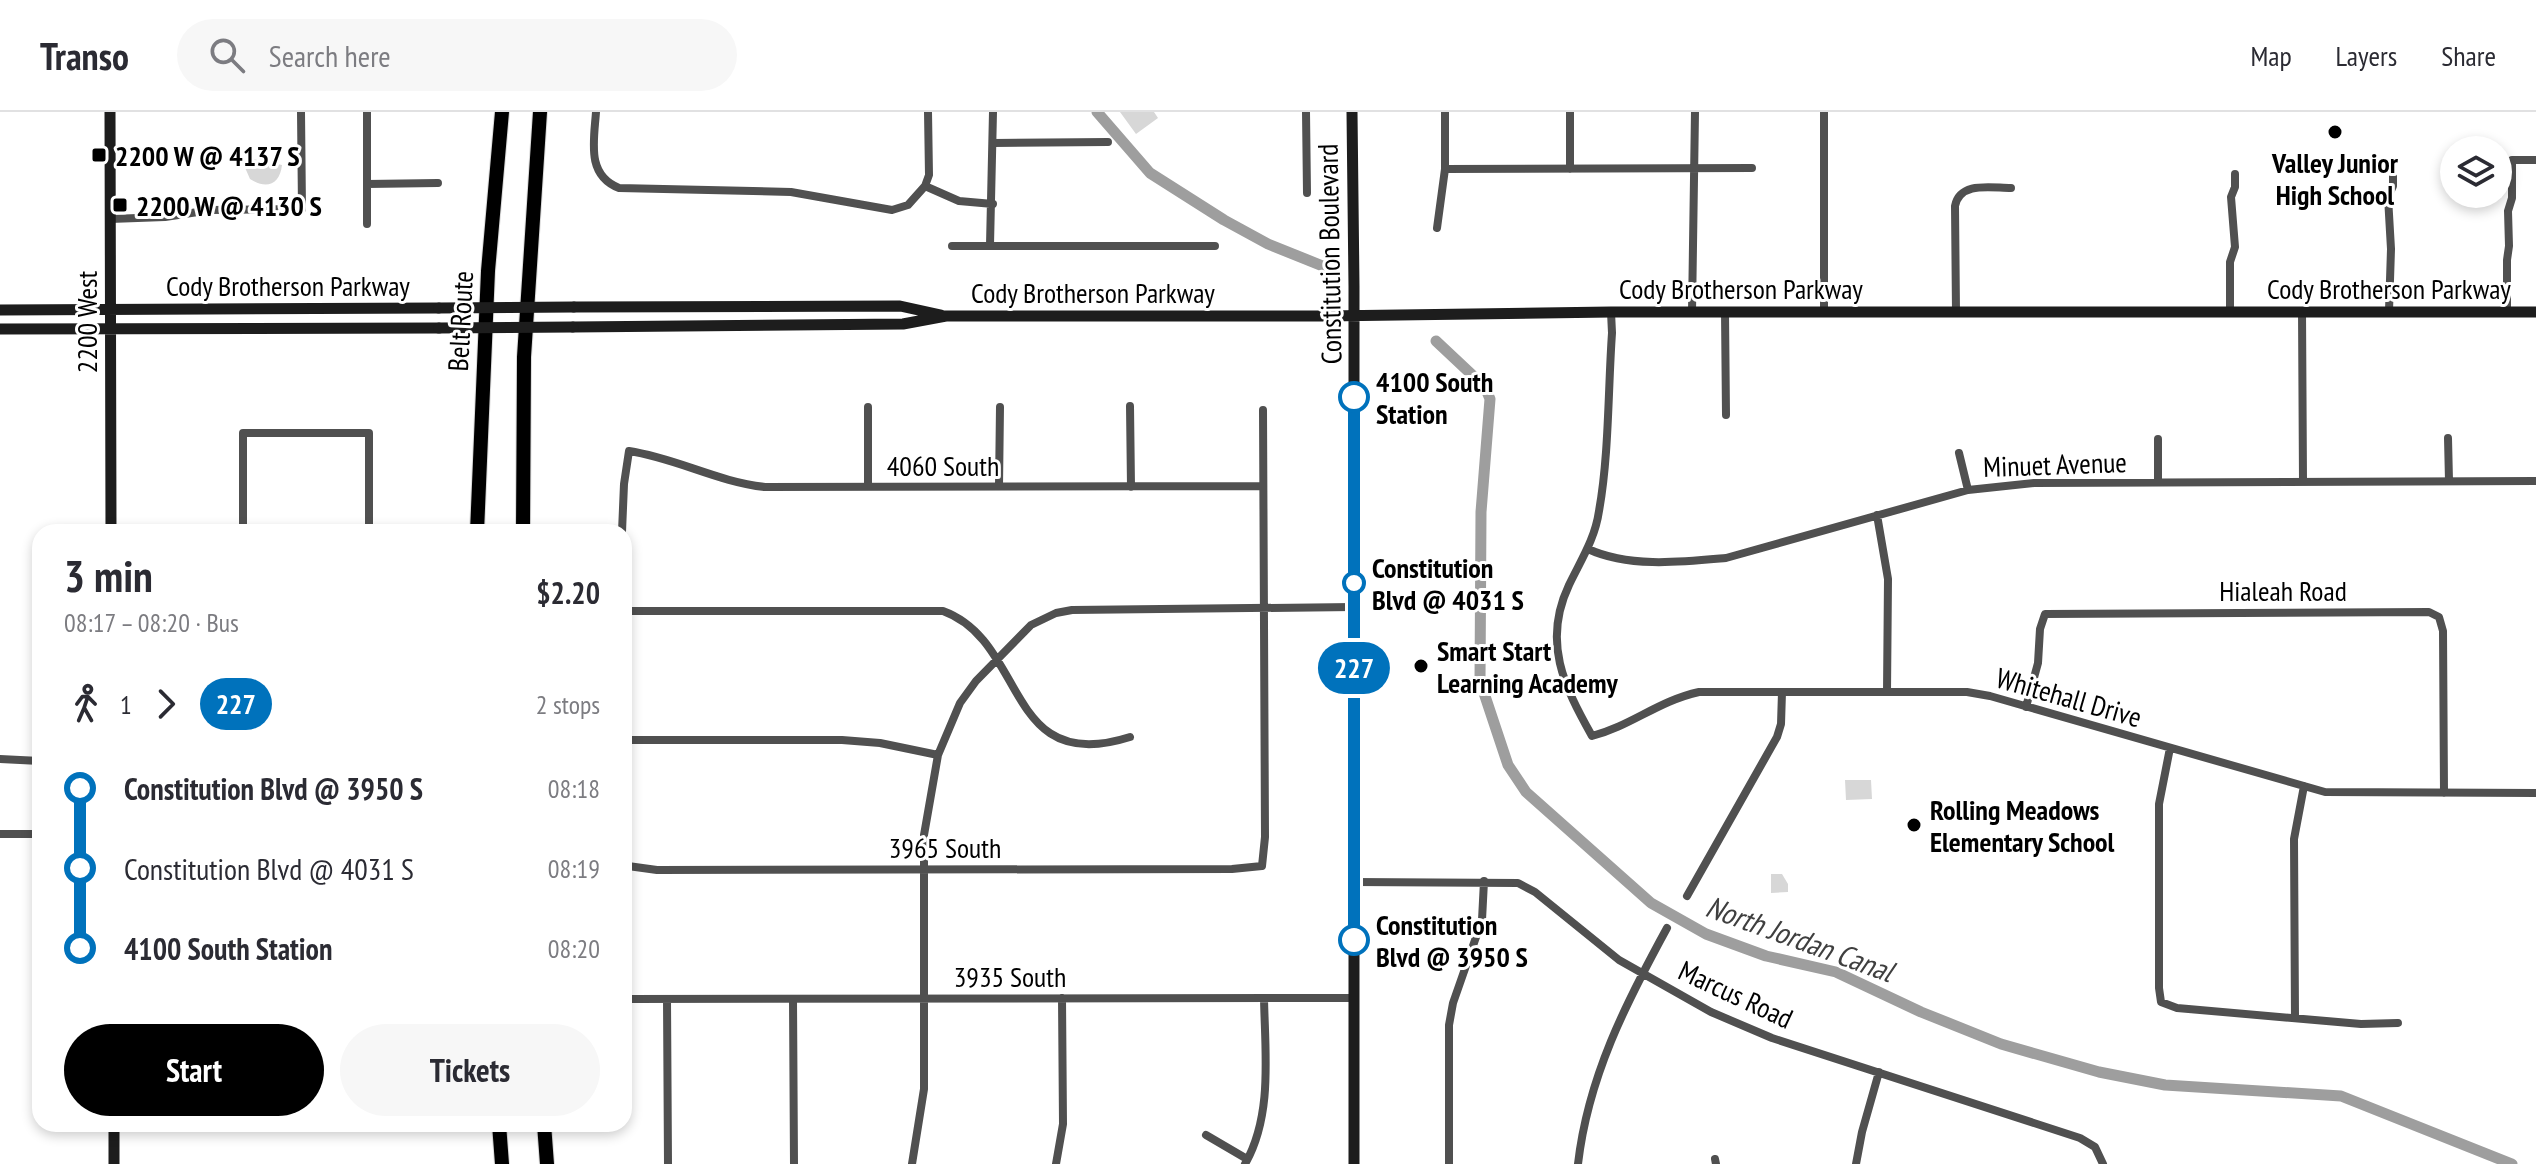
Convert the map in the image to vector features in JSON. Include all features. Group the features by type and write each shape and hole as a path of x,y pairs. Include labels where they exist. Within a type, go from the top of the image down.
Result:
{"highway":[{"name":"Belt Route","path":"477,524 488,271 502,112"},
{"path":"523,524 524,357 540,112"},
{"path":"500,1132 502,1164"},
{"path":"545,1132 547,1164"}],"main road":[{"name":"2200 West","path":"110,112 111,524"},
{"name":"Constitution Boulevard","path":"1352,112 1354,1164"},
{"name":"Cody Brotherson Parkway","path":"0,310 900,306 946,316"},
{"name":"Cody Brotherson Parkway","path":"0,329 903,324 946,316 2536,312"},
{"path":"114,1132 114,1164"}],"street":[{"path":"110,219 165,217 211,210 302,209 301,112"},
{"path":"367,112 367,224"},
{"path":"596,112 596,170 610,185 626,190 791,192 885,211 908,205 925,186 929,175 928,112"},
{"path":"990,245 993,112"},
{"path":"1306,112 1307,193"},
{"path":"1437,228 1445,169 1445,112"},
{"path":"1570,112 1570,169"},
{"path":"1692,312 1695,112"},
{"path":"1824,112 1824,312"},
{"path":"993,143 1108,142"},
{"path":"2507,312 2512,160 2536,160"},
{"path":"1445,169 1752,168"},
{"path":"2230,311 2230,262 2235,247 2231,197 2235,174"},
{"path":"2389,311 2391,249 2388,197 2393,186 2393,175"},
{"path":"367,184 438,183"},
{"path":"925,186 959,201 993,204"},
{"path":"1956,312 1957,198 1968,189 2011,188"},
{"path":"952,246 1215,246"},
{"path":"2302,311 2303,482"},
{"path":"1588,549 1601,498 1611,312"},
{"path":"1725,312 1726,415"},
{"path":"1130,406 1131,487"},
{"path":"868,407 868,487"},
{"path":"999,486 1000,407"},
{"path":"1263,410 1264,608"},
{"path":"243,524 243,433 369,433 369,524"},
{"path":"2448,438 2449,481"},
{"path":"2158,439 2158,482"},
{"name":"4060 South","path":"622,524 629,451 658,455 741,485 765,487 1263,486"},
{"path":"1959,453 1968,490"},
{"name":"Minuet Avenue","path":"1588,549 1622,560 1726,558 1968,490 2034,483 2536,481"},
{"path":"1877,515 1888,579 1887,692"},
{"name":"Whitehall Drive","path":"1588,549 1564,597 1557,638 1563,678 1592,736 1612,731 1656,706 1688,694 1721,690 1967,692 2333,793 2536,793"},
{"path":"912,1164 924,1089 923,869 926,814 938,755 960,703 995,659 1031,625 1056,613 1072,610 1354,607"},
{"name":"3965 South","path":"632,867 657,870 1262,866 1265,837 1264,608"},
{"path":"632,611 943,611 971,626 1040,726 1050,735 1066,742 1084,744 1110,743 1130,737"},
{"name":"Hialeah Road","path":"2026,707 2038,663 2040,624 2045,614 2429,612 2439,617 2443,631 2444,793"},
{"path":"1687,896 1777,737 1781,724 1782,692"},
{"path":"632,740 860,740 938,755"},
{"path":"2170,748 2159,804 2161,1002 2177,1008 2367,1024 2398,1023"},
{"path":"0,759 32,761"},
{"path":"2295,1018 2294,839 2304,786"},
{"path":"0,834 32,834"},
{"path":"1449,1164 1449,1025 1453,1003 1482,920 1484,881"},
{"name":"Marcus Road","path":"1354,882 1505,881 1524,886 1608,953 1732,1022 1772,1038 2080,1138 2095,1147 2103,1164"},
{"path":"1578,1164 1590,1099 1608,1043 1667,928"},
{"path":"1056,1164 1063,1124 1062,998"},
{"path":"1206,1135 1246,1162 1263,1114 1264,998"},
{"name":"3935 South","path":"632,999 1354,998"},
{"path":"667,999 668,1164"},
{"path":"793,999 794,1164"},
{"path":"1856,1164 1879,1072"}],"shaded area":[{"path":"1120,112 1154,112 1158,118 1136,134"},
{"path":"253,159 282,165 279,177 267,184 250,179 243,163"},
{"path":"1845,780 1871,780 1872,799 1846,800"},
{"path":"1771,874 1782,874 1788,884 1788,892 1771,893"}],"waterway":[{"name":"North Jordan Canal","path":"1097,112 1150,173 1268,244 1330,269"},
{"name":"North Jordan Canal","path":"1436,341 1485,387 1490,399 1481,512 1480,681 1508,765 1526,792 1651,903 1706,934 1766,956 1836,972 1921,1012 2001,1044 2099,1072 2165,1085 2341,1096 2512,1164"}],"bus line":[{"name":"227","path":"1354,397 1354,940"}],"place":[{"name":"Valley Junior High School","path":"2335,132"},
{"name":"2200 W @ 4137 S","path":"99,155"},
{"name":"2200 W @ 4130 S","path":"120,205"},
{"name":"4100 South Station","path":"1354,397"},
{"name":"Constitution Blvd @ 4031 S","path":"1354,583"},
{"name":"Smart Start Learning Academy","path":"1421,666"},
{"name":"Rolling Meadows Elementary School","path":"1914,825"},
{"name":"Constitution Blvd @ 3950 S","path":"1354,940"}]}
